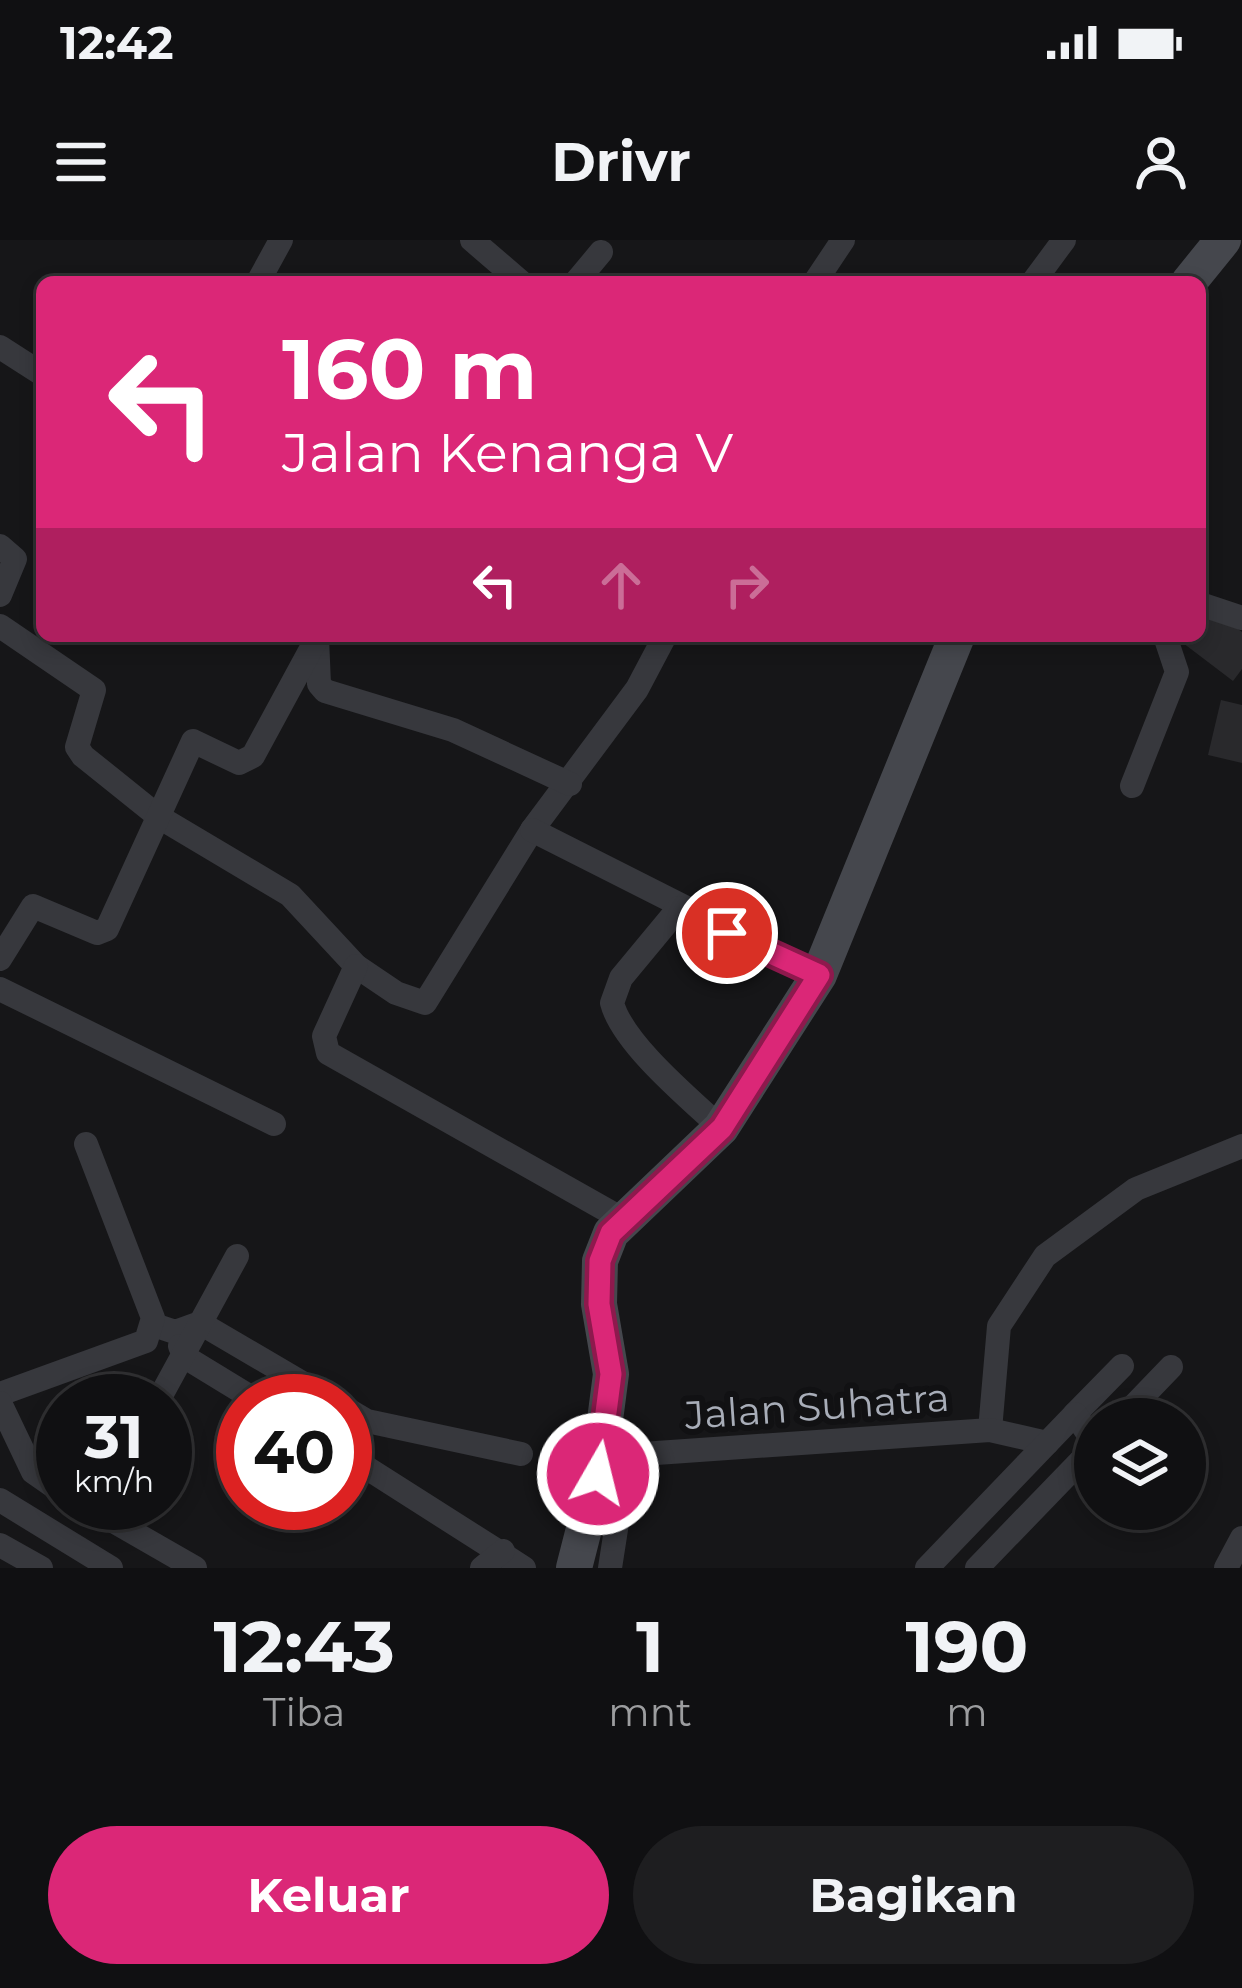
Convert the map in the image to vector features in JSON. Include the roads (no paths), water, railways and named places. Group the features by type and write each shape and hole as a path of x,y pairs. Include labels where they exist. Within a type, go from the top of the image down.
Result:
{"street":[{"path":"261,276 280,240"},
{"path":"472,240 513,276"},
{"path":"819,276 843,240"},
{"path":"1038,276 1064,240"},
{"path":"1194,276 1223,240"},
{"path":"581,276 601,252"},
{"path":"0,347 36,370"},
{"path":"0,546 15,560 0,595"},
{"path":"1206,606 1242,618"},
{"path":"0,626 94,690 80,752 159,817 290,895 356,966 396,993 425,1003 532,830 637,689 662,642"},
{"path":"0,958 33,905 97,933 107,929 194,741 239,763 253,756 314,642"},
{"path":"317,642 319,685 325,691 453,730 570,784"},
{"path":"574,1568 598,1474 611,1374 599,1304 600,1261 611,1233 722,1128 819,975 955,642"},
{"path":"1132,786 1177,672 1168,642"},
{"path":"532,830 819,975"},
{"path":"680,908 621,978 612,1003 619,1020 662,1071 722,1128"},
{"path":"356,966 323,1036 328,1053 624,1220"},
{"path":"0,988 274,1124"},
{"path":"86,1144 161,1325 185,1357 216,1376"},
{"path":"990,1430 999,1326 1045,1256 1136,1190 1242,1146"},
{"path":"175,1374 237,1256"},
{"path":"0,1394 146,1341 161,1325 200,1323 287,1374"},
{"path":"1091,1398 1122,1366"},
{"path":"1141,1398 1171,1367"},
{"path":"0,1403 36,1474"},
{"path":"926,1568 1074,1415"},
{"path":"372,1422 521,1454"},
{"name":"Jalan Suhatra","path":"610,1568 626,1465 642,1454 990,1430 1047,1443"},
{"path":"977,1568 1074,1467"},
{"path":"372,1471 524,1568"},
{"path":"0,1500 111,1568"},
{"path":"132,1530 195,1568"},
{"path":"1227,1566 1242,1538"},
{"path":"0,1545 41,1568"},
{"path":"482,1568 503,1551"}]}
